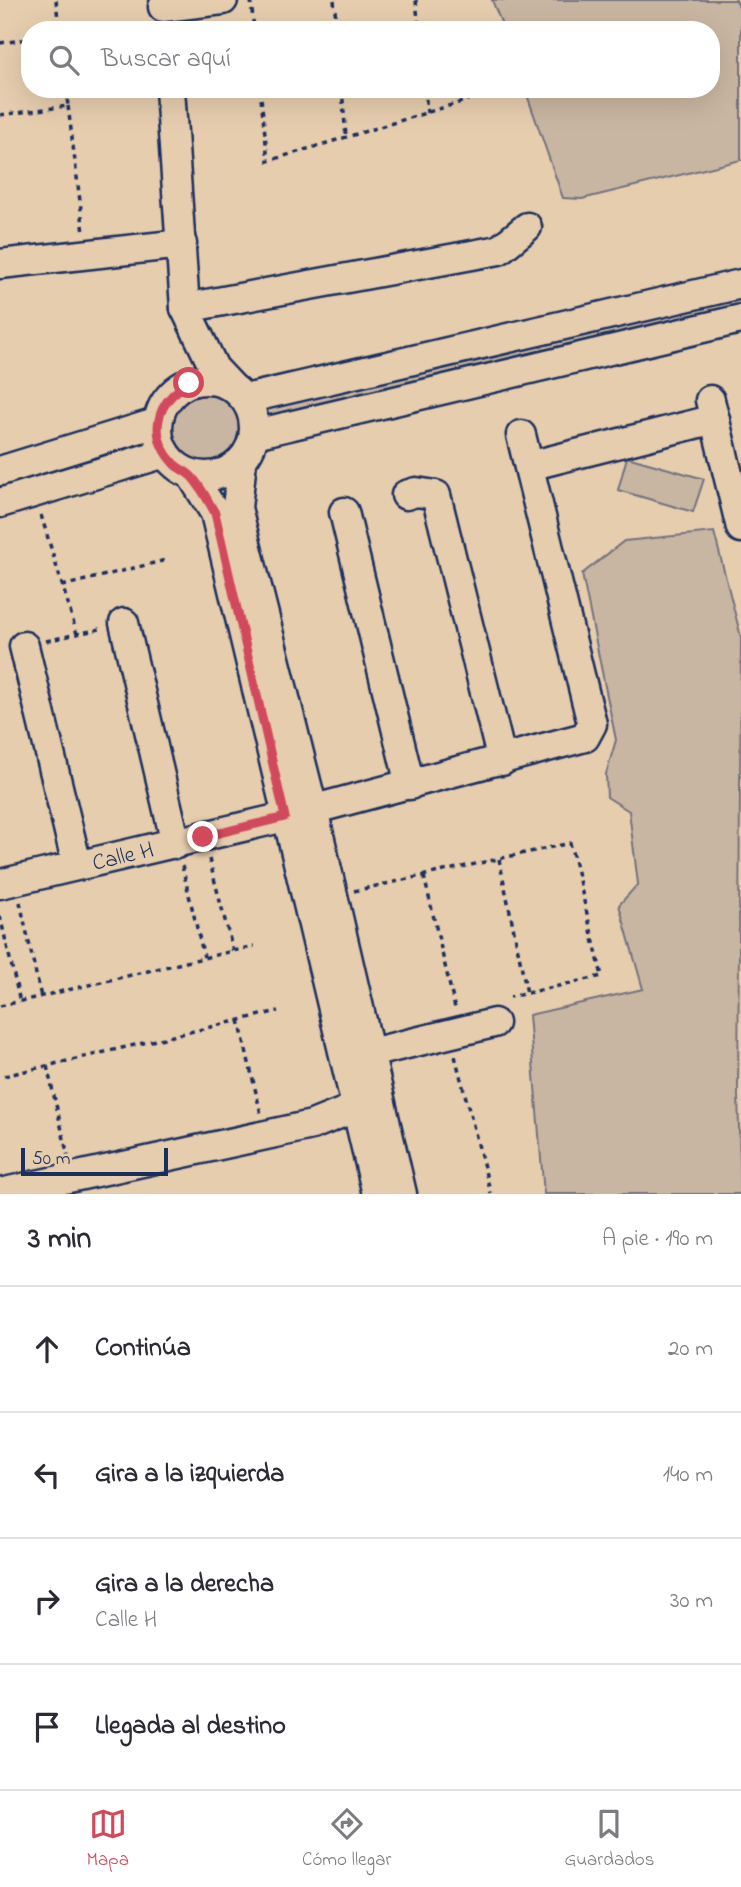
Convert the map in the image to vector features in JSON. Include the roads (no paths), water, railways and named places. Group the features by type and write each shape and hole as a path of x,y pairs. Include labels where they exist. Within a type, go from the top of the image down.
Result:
{"street":[{"path":"164,12 223,0"},
{"path":"171,98 182,244 191,319 214,368 238,393 255,420 251,449 242,461 230,471 215,476 192,476"},
{"path":"191,319 499,250 527,227"},
{"path":"0,264 182,244"},
{"path":"402,1194 368,1102 285,817 215,513 192,476 176,466 165,453 156,423 166,400 176,390 202,380 238,393 741,284"},
{"path":"176,390 191,319"},
{"path":"255,434 741,319"},
{"path":"529,466 712,410 741,528"},
{"path":"0,471 156,423"},
{"name":"Calle H","path":"7,881 285,817 585,737 592,724 521,435"},
{"path":"0,503 165,453"},
{"path":"242,461 237,508 313,810 370,1053 368,1102 377,1194"},
{"path":"406,495 416,492 436,495 502,761"},
{"path":"344,512 410,785"},
{"path":"124,623 190,840"},
{"path":"24,646 77,866"},
{"path":"370,1053 494,1023"},
{"path":"0,1193 312,1125 368,1102"}]}
